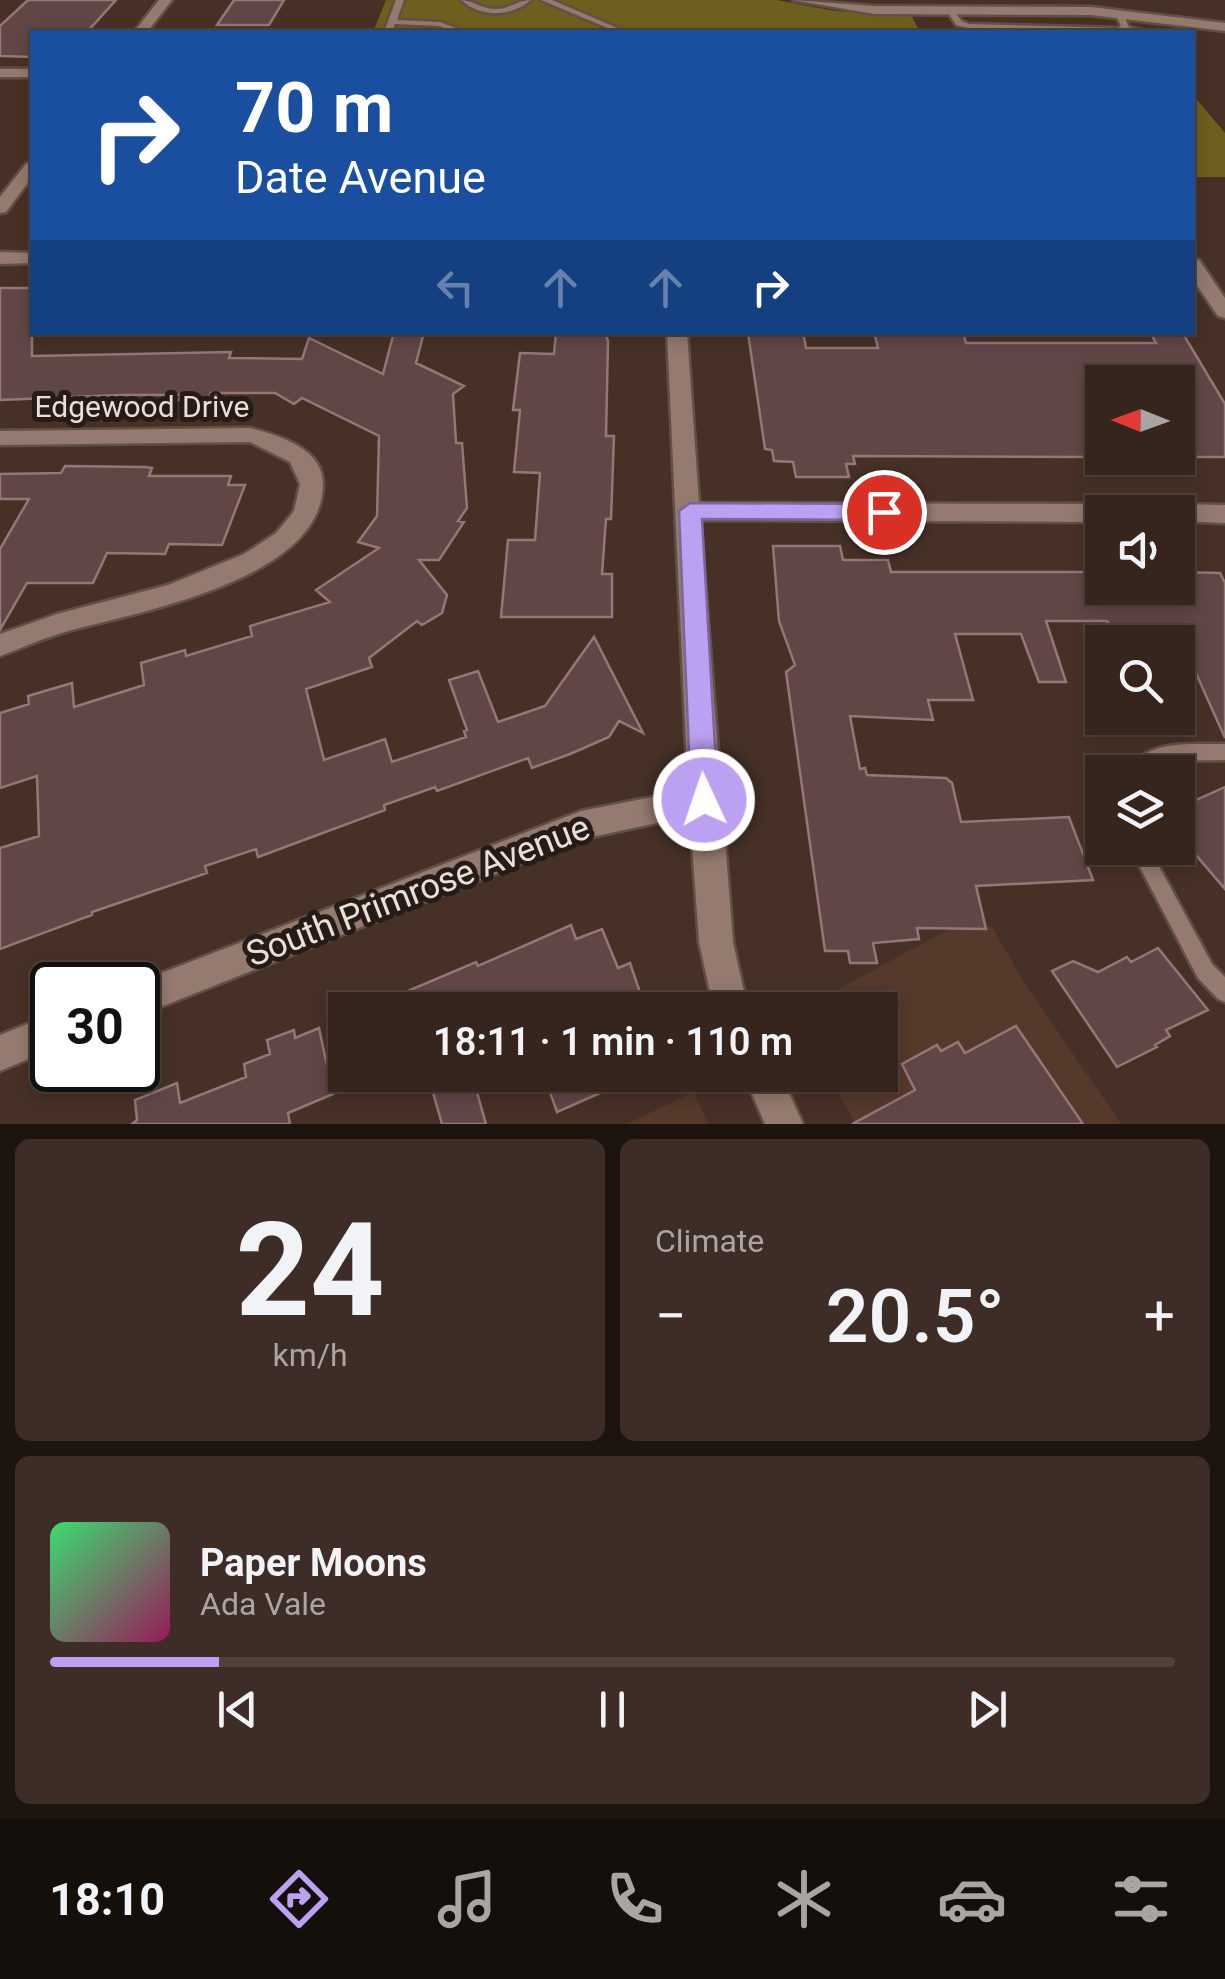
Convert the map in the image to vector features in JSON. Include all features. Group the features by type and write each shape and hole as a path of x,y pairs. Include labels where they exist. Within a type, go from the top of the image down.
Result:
{"street":[{"path":"142,30 166,0"},
{"path":"799,0 874,10 1044,8 1225,27"},
{"path":"0,73 30,73"},
{"path":"0,208 30,170"},
{"path":"0,258 30,258"},
{"path":"1195,268 1225,312"},
{"path":"677,335 704,800 716,942 727,992"},
{"name":"Edgewood Drive","path":"0,438 250,436 278,442 298,457 312,476 313,499 284,538 237,569 205,584 56,625 0,645"},
{"path":"690,511 1085,513"},
{"path":"1195,514 1225,514"},
{"name":"South Primrose Avenue","path":"160,990 581,825 704,800"},
{"path":"0,1053 30,1041"},
{"path":"770,1092 784,1124"}],"lane":[{"path":"389,30 400,0"},
{"path":"464,0 474,8 497,10 520,6 528,0"},
{"path":"545,0 617,30"},
{"path":"948,10 959,24 968,26 1131,30"},
{"path":"1120,13 1124,29"},
{"path":"392,22 440,24 456,30"},
{"path":"1158,755 1225,752"},
{"path":"1148,865 1206,971 1225,992"}],"shaded area":[{"path":"386,0 777,0 835,11 911,15 919,30 374,30"},
{"path":"1195,98 1225,133 1225,177 1195,177"},
{"path":"955,926 992,927 1024,982 1121,1124 855,1124 839,1092 898,1092 898,992 833,992"},
{"path":"693,1092 708,1124 627,1124"}],"building":[{"path":"28,0 116,0 89,30 30,30 30,57 0,56 0,26"},
{"path":"234,0 284,0 269,25 217,25"},
{"path":"0,288 30,288 32,356 231,352 229,358 302,359 309,338 383,374 393,335 423,335 416,363 464,386 453,394 467,508 458,521 464,522 439,560 419,560 447,595 442,613 422,625 417,621 369,658 372,667 306,689 324,760 385,739 392,762 466,737 449,680 478,671 498,722 545,706 594,637 643,733 619,721 609,737 532,768 528,758 437,791 435,787 258,857 256,849 205,866 207,873 92,912 0,949 0,848 39,836 37,776 0,788 0,713 29,704 28,696 72,683 74,707 144,685 141,663 185,650 186,656 252,636 250,626 330,602 316,590 379,548 358,542 377,516 379,436 302,398 294,404 275,393 211,393 208,400 179,400 181,395 121,395 0,400"},
{"path":"556,335 606,335 608,341 606,436 614,436 611,519 606,519 602,574 612,574 612,617 501,617 508,540 535,540 540,473 514,472 520,410 513,410 520,353 554,354"},
{"path":"748,335 804,335 806,348 878,348 875,335 964,335 966,343 1156,343 1152,335 1184,335 1225,404 1225,457 1195,457 1195,365 1085,365 1085,457 853,456 855,464 846,464 849,477 796,477 793,462 774,461 772,450 765,449"},
{"path":"65,466 152,468 149,476 231,476 228,485 245,485 222,545 169,544 165,554 107,553 93,583 27,583 0,630 0,549 29,499 0,499 0,474 61,473"},
{"path":"773,546 840,546 843,560 888,560 891,572 1085,572 1085,605 1195,605 1195,572 1220,573 1225,583 1225,738 1195,671 1195,625 1046,621 1066,682 1039,682 1021,634 955,634 973,700 928,700 933,720 850,716 860,769 865,768 867,775 946,778 952,783 961,822 1069,817 1093,880 976,886 986,929 917,928 919,939 873,943 877,963 850,963 848,951 825,951 786,672 795,665 779,621"},
{"path":"1225,787 1225,889 1195,854 1195,800"},
{"path":"571,925 576,939 602,929 618,968 630,963 640,992 405,992 476,962 478,966"},
{"path":"1158,948 1208,1010 1166,1030 1170,1036 1157,1047 1117,1067 1052,971 1073,961 1098,972 1127,957 1131,962"},
{"path":"1016,1026 1083,1124 852,1124 915,1090 902,1064 937,1045 941,1051 958,1042 965,1053"},
{"path":"319,1028 328,1070 328,1092 333,1094 288,1113 290,1124 132,1124 137,1120 135,1100 177,1083 180,1103 246,1077 244,1064 270,1054 267,1040 294,1030 295,1038"},
{"path":"433,1092 477,1092 486,1124 442,1124"},
{"path":"550,1092 602,1092 557,1112"}],"route":[{"path":"704,800 690,511 884,512"}]}
